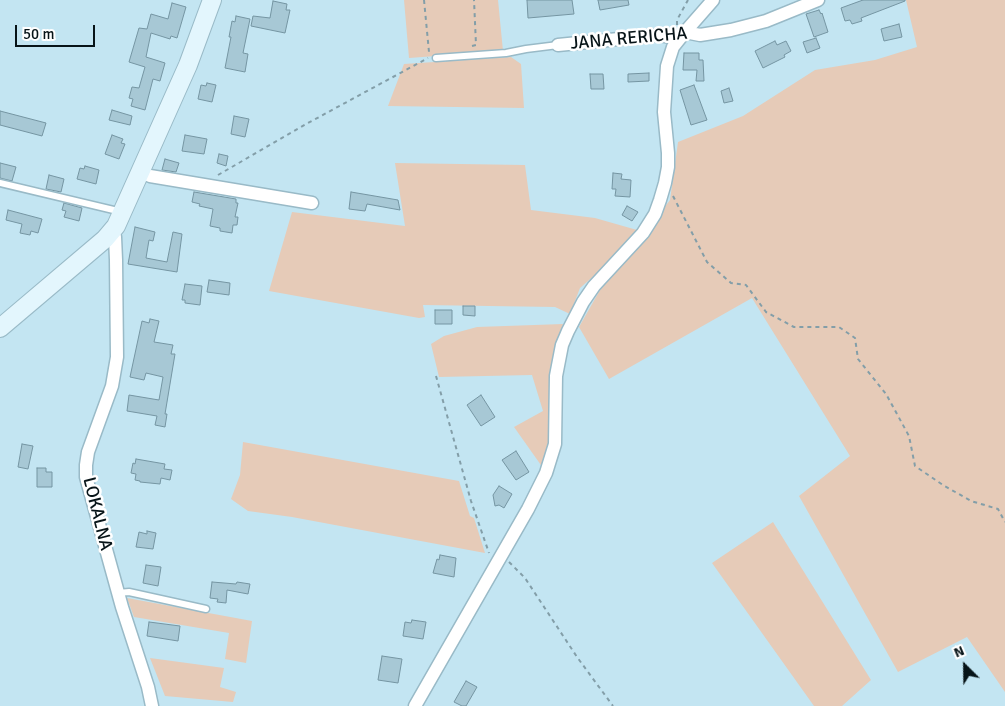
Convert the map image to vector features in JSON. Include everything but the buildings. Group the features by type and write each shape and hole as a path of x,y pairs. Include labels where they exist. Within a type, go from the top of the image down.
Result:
{"street":[{"path":"0,328 113,230 123,212 188,65 212,0"},
{"path":"415,706 495,554 543,480 552,458 556,431 556,376 562,345 583,302 594,286 643,233 655,214 665,184 668,152 664,112 667,66 673,47 713,0"},
{"name":"JANA RERICHA","path":"558,45 659,35 700,35 731,30 766,21 818,0"},
{"path":"140,172 312,203"},
{"name":"LOKALNA","path":"113,230 115,237 117,357 112,386 88,452 87,484 118,593 148,687 152,706"}],"lane":[{"name":"JANA RERICHA","path":"436,58 506,53 558,45"},
{"path":"0,183 123,212"},
{"path":"118,593 129,592 206,609"}],"path":[{"path":"204,185 308,122 429,58 424,0"},
{"path":"467,46 476,45 474,0"},
{"path":"682,35 677,20 688,0"},
{"path":"665,184 707,262 731,283 746,285 766,312 794,327 840,327 855,338 858,359 886,394 909,436 915,466 970,501 998,509 1005,522"},
{"path":"436,376 469,493 495,554 525,578 577,657 613,706"}],"shaded area":[{"path":"404,0 498,0 503,51 409,58"},
{"path":"906,0 1005,0 1005,692 967,637 898,672 799,496 850,456 752,298 609,379 579,327 600,290 670,200 678,142 743,116 815,70 875,60 917,47"},
{"path":"511,57 521,64 524,108 388,106 404,64"},
{"path":"395,163 525,165 531,210 595,218 637,230 603,268 580,288 570,314 555,307 423,305 425,317 419,318 269,291 292,212 405,226"},
{"path":"563,324 552,361 551,434 543,468 514,427 543,411 532,375 439,377 431,344 444,336 477,327"},
{"path":"243,442 459,481 470,516 474,518 485,553 292,517 248,511 231,499 240,475"},
{"path":"773,522 871,680 842,706 814,706 712,563"},
{"path":"127,598 252,621 246,663 225,659 229,633 134,617"},
{"path":"150,658 224,668 220,687 236,692 233,702 165,696"}]}
